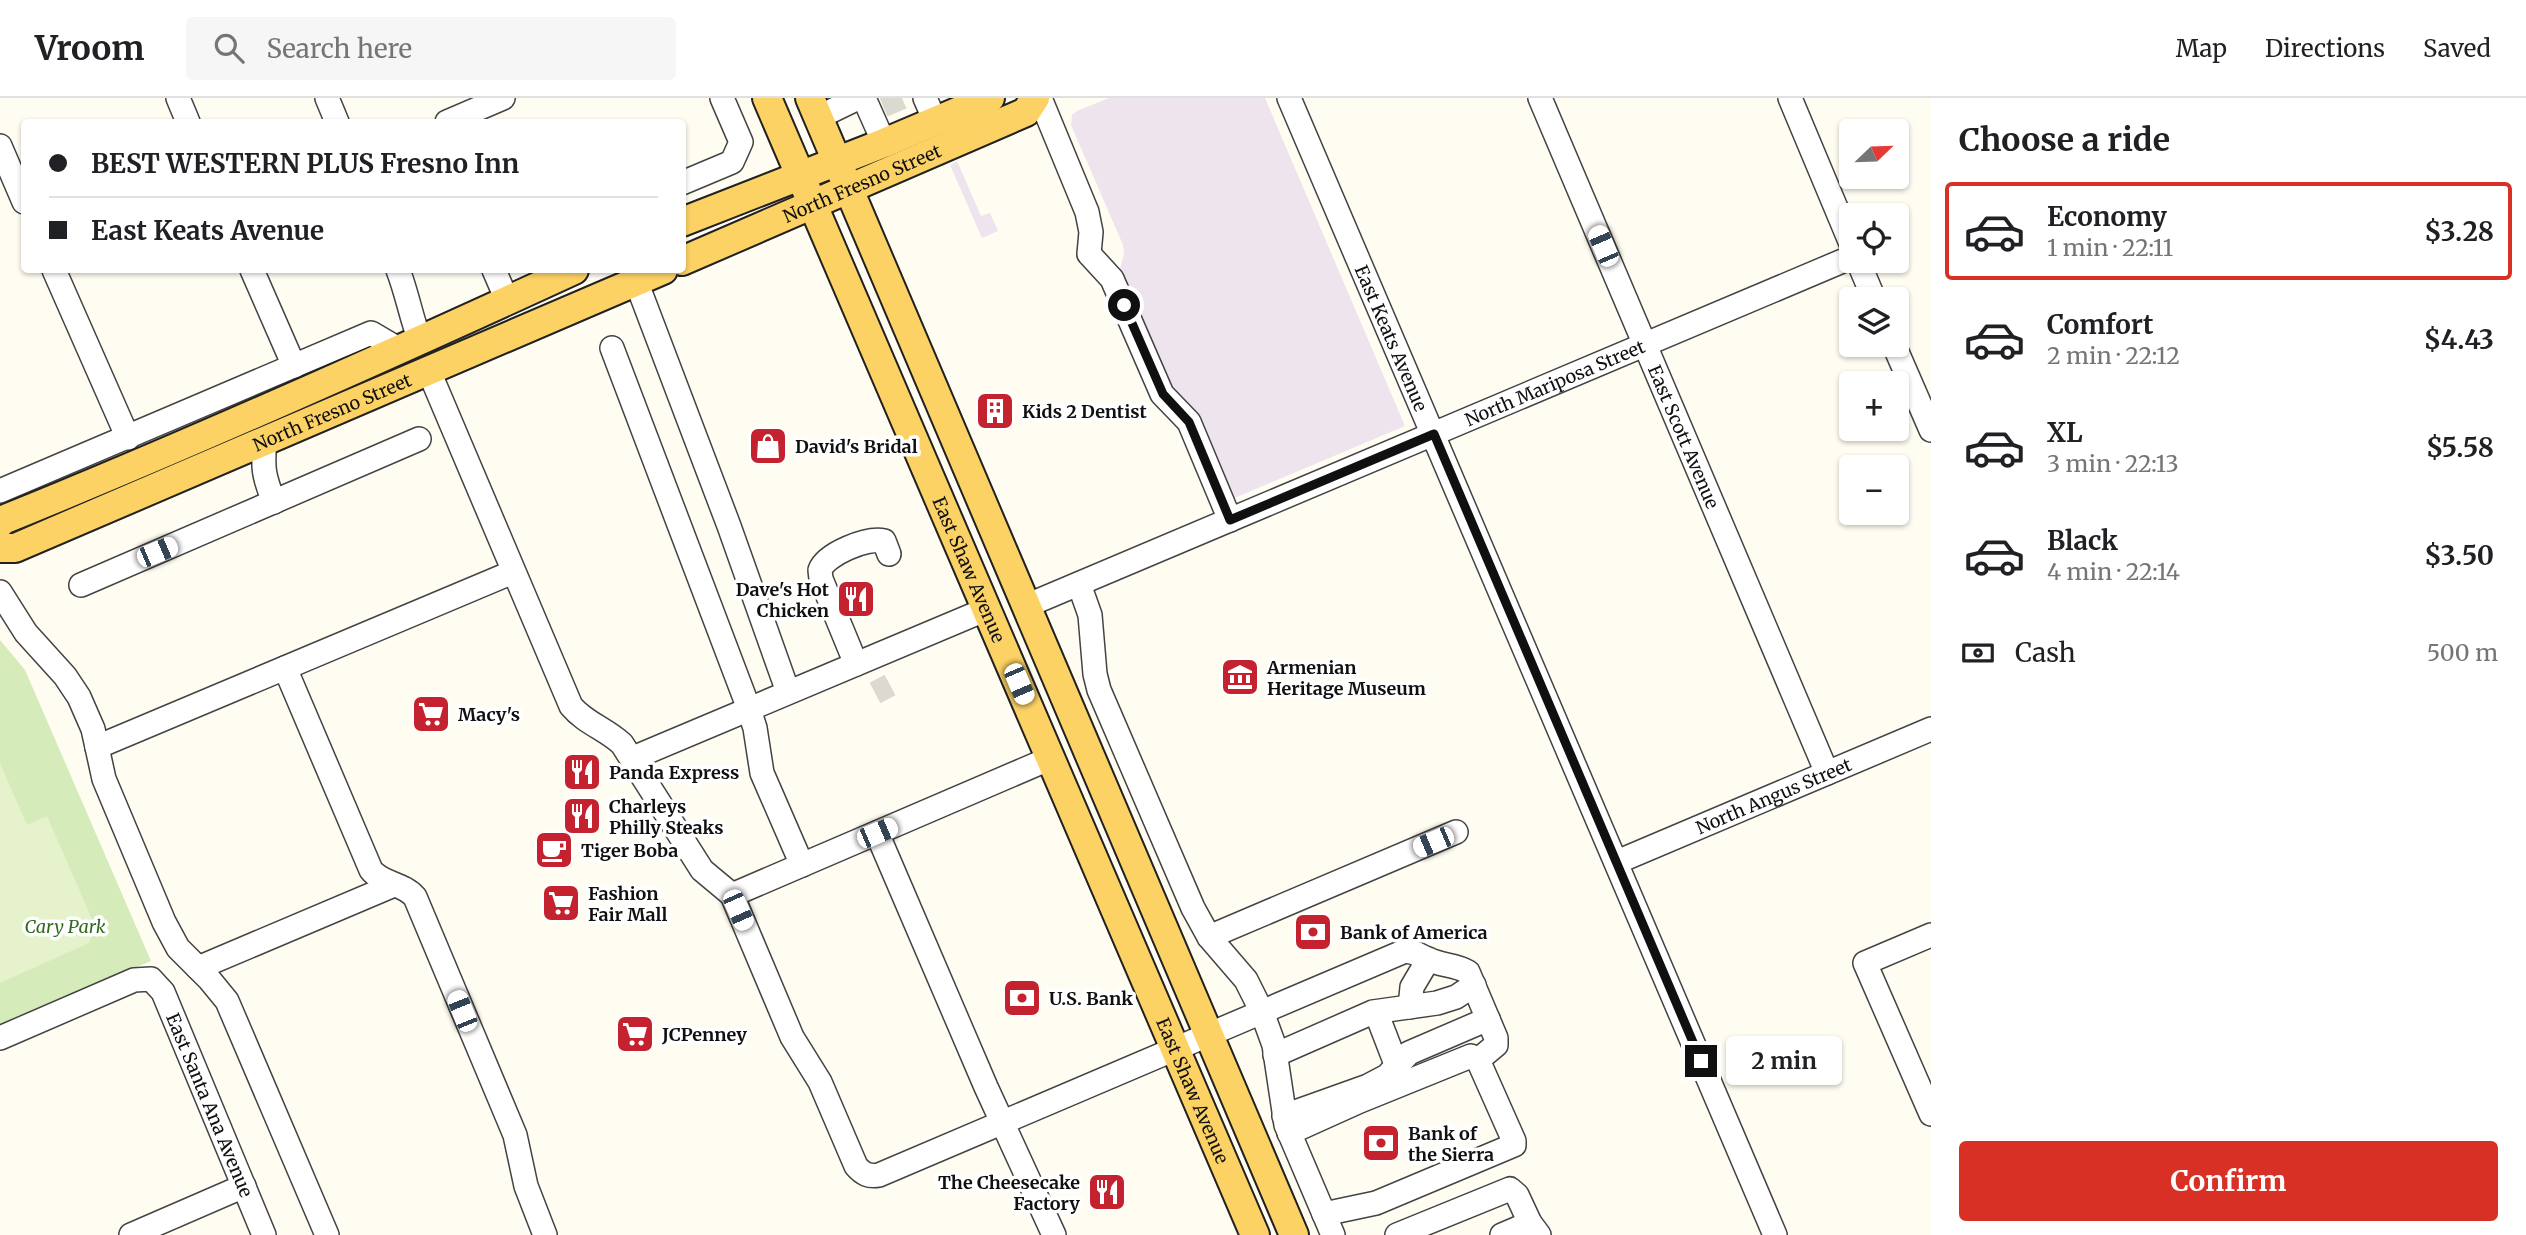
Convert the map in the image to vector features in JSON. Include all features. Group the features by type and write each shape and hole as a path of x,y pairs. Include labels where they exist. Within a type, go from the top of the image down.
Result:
{"main road":[{"name":"East Shaw Avenue","path":"766,98 1255,1235"},
{"name":"North Fresno Street","path":"686,259 1026,112 1037,98"},
{"name":"North Fresno Street","path":"686,220 884,143 930,110 979,100"},
{"name":"East Shaw Avenue","path":"814,108 1294,1235"},
{"name":"North Fresno Street","path":"0,523 170,452 567,273"},
{"name":"North Fresno Street","path":"0,548 15,548 656,273"},
{"path":"428,369 441,349 496,323 504,316 507,300"},
{"path":"932,482 973,531 1003,599 1009,606 1026,606"},
{"path":"987,609 1000,612 1014,625 1043,693 1089,757"}],"street":[{"path":"178,98 187,119"},
{"path":"327,98 336,119"},
{"path":"454,119 503,98"},
{"path":"686,181 732,162 741,142 722,98"},
{"path":"1037,98 1087,212 1091,232 1089,254 1112,279 1163,394 1189,422 1230,520"},
{"name":"East Keats Avenue","path":"1289,98 1775,1235"},
{"name":"East Scott Avenue","path":"1541,98 1827,774"},
{"path":"1790,98 1839,215"},
{"path":"814,108 863,102 884,143"},
{"path":"0,146 21,195"},
{"name":"North Mariposa Street","path":"1026,606 1839,263"},
{"path":"55,273 128,438"},
{"path":"253,273 294,366"},
{"path":"0,491 371,333 410,346 411,319 407,291 399,273"},
{"path":"495,273 507,300"},
{"path":"636,281 720,501 788,692"},
{"path":"612,348 749,709 762,773 802,865"},
{"path":"1899,357 1931,430"},
{"path":"428,369 571,706 581,717 616,738 633,758 702,870 732,895 792,1037 820,1082 856,1166 867,1175 879,1175 1405,951 1418,953 1428,960 1459,966 1468,972 1496,1038 1496,1045 1478,1060"},
{"path":"81,585 419,439"},
{"path":"265,441 263,476 274,502"},
{"path":"856,664 821,579 820,570 827,559 870,540 884,541 890,554"},
{"path":"97,747 513,572"},
{"path":"1079,584 1090,615 1099,690 1193,908 1209,937 1246,980 1262,1012 1271,1035 1286,1125 1329,1224 1514,1144 1478,1060 1471,1056 1360,1101 1286,1125"},
{"path":"0,592 26,634 65,676 79,697 93,729 104,779 164,922 178,947 218,989 234,1016 327,1235"},
{"path":"633,758 987,609"},
{"path":"285,668 371,870 378,877 411,892 419,907 515,1135 526,1186 545,1235"},
{"name":"North Angus Street","path":"1617,862 1931,729"},
{"path":"732,895 1051,758"},
{"path":"1209,937 1456,832"},
{"path":"877,833 1054,1235"},
{"path":"198,968 394,885"},
{"path":"1931,935 1865,963 1931,1114"},
{"path":"1410,1007 1412,987 1428,960"},
{"name":"East Santa Ana Avenue","path":"0,1038 134,980 150,979 163,992 264,1235"},
{"path":"1275,1055 1376,1012 1437,1003 1456,997 1474,985"},
{"path":"1376,1012 1396,1064"},
{"path":"1286,1125 1387,1076 1409,1053 1488,1019"},
{"path":"131,1235 244,1186"},
{"path":"1397,1235 1510,1189 1517,1195 1534,1229 1503,1235"}],"shaded area":[{"path":"1109,98 1265,98 1405,426 1232,499 1172,392 1120,269 1124,254 1123,245 1071,125 1072,115 1077,111"},
{"path":"957,161 981,216 990,213 998,231 982,238 950,165"}],"green space":[{"name":"Cary Park","path":"0,640 25,670 151,961 0,1024"},
{"path":"0,763 27,825 47,816 95,926 89,943 0,983"}],"tunnel":[{"path":"883,106 902,98"},
{"path":"875,693 890,685"}],"place":[{"name":"Kids 2 Dentist","path":"995,411"},
{"name":"David's Bridal","path":"768,446"},
{"name":"Dave's Hot Chicken","path":"856,599"},
{"name":"Armenian Heritage Museum","path":"1240,677"},
{"name":"Macy's","path":"431,714"},
{"name":"Panda Express","path":"582,772"},
{"name":"Charleys Philly Steaks","path":"582,816"},
{"name":"Tiger Boba","path":"554,850"},
{"name":"Fashion Fair Mall","path":"561,903"},
{"name":"Bank of America","path":"1313,932"},
{"name":"U.S. Bank","path":"1022,998"},
{"name":"JCPenney","path":"635,1034"},
{"name":"Bank of the Sierra","path":"1381,1143"},
{"name":"The Cheesecake Factory","path":"1107,1192"}],"route":[{"path":"1124,305 1163,394 1189,422 1230,520 1434,434 1701,1061"}]}
